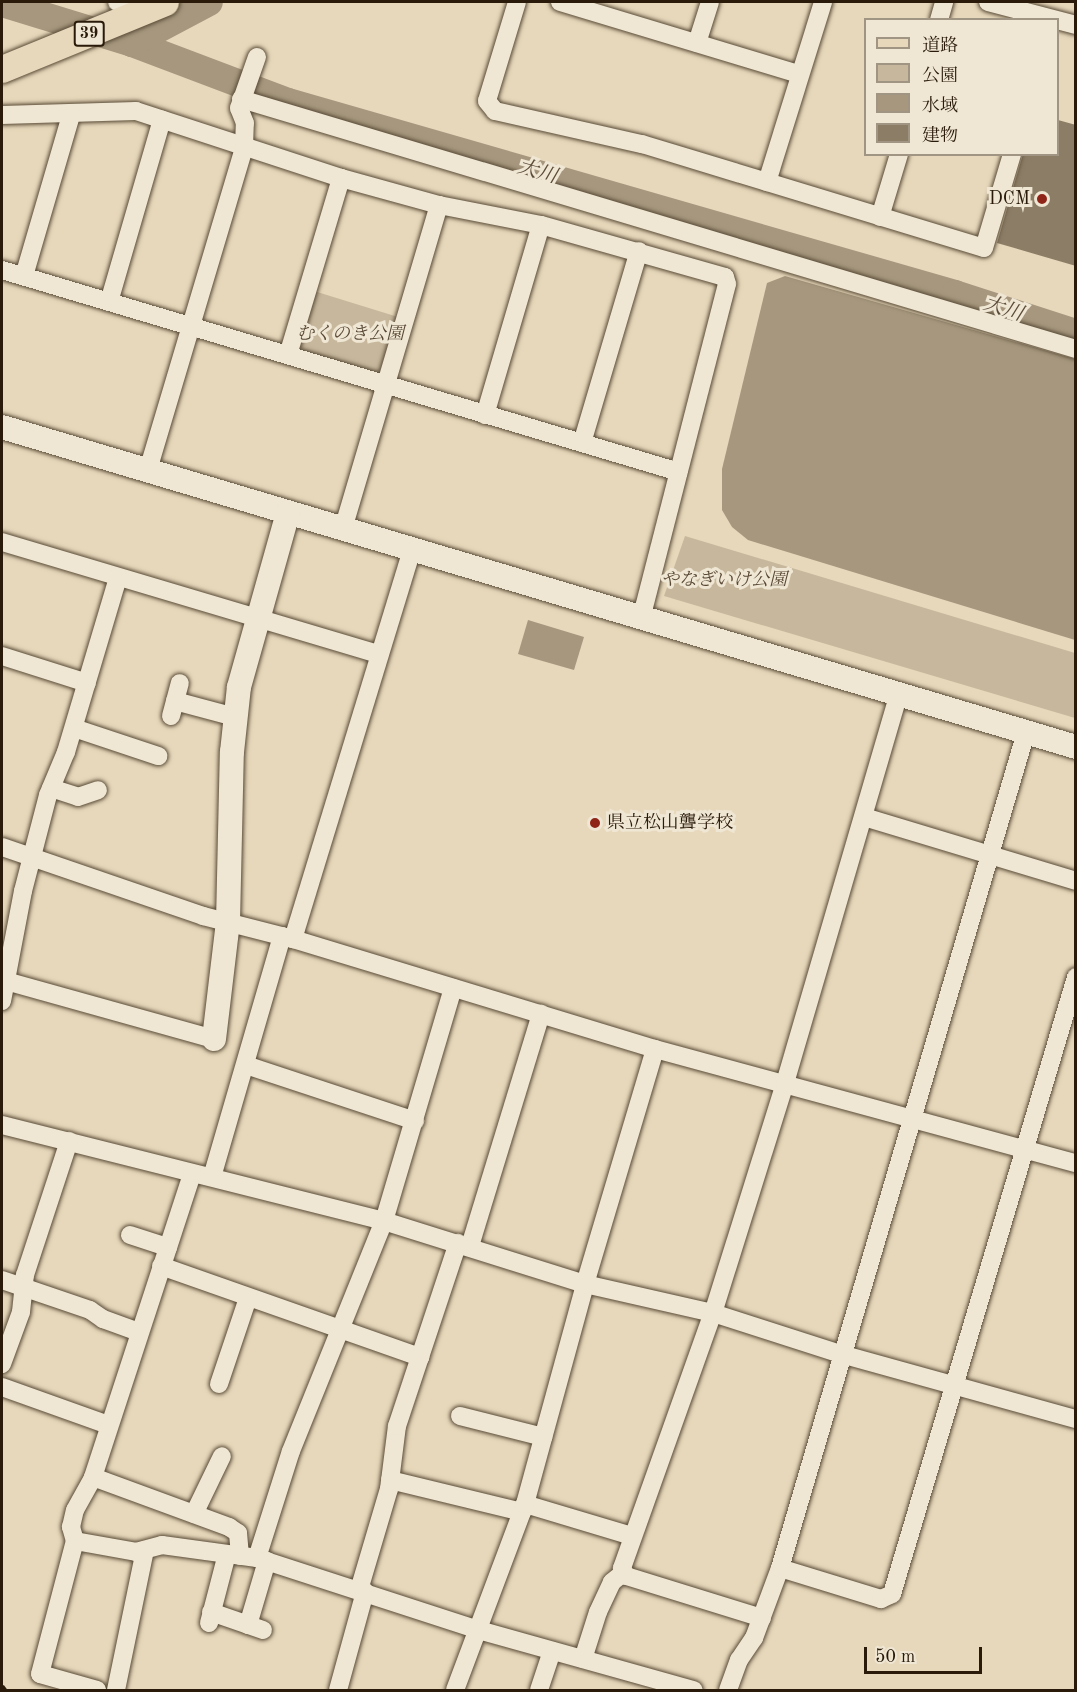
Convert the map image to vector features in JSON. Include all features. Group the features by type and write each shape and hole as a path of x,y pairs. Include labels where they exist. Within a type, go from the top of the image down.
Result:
{"main road":[{"name":"39","path":"2,69 156,5"}],"street":[{"path":"117,2 156,5"},
{"path":"517,2 487,101 490,108 633,142 984,248 1011,156"},
{"path":"560,2 799,74"},
{"path":"697,43 710,2"},
{"path":"767,182 823,2"},
{"path":"940,18 944,2"},
{"path":"988,2 1054,13 1076,25"},
{"path":"148,470 244,147 246,88 257,57"},
{"path":"246,88 1076,349"},
{"path":"2,115 71,115 136,111 341,178 439,205 541,225 725,277 728,284 641,618"},
{"path":"24,276 71,115"},
{"path":"108,302 162,120"},
{"path":"880,217 898,156"},
{"path":"288,355 341,178"},
{"path":"343,529 439,205"},
{"path":"485,415 541,225"},
{"path":"582,443 639,251"},
{"path":"2,270 679,472"},
{"path":"2,427 1076,747"},
{"path":"6,981 214,1039 228,922 235,717 256,617 288,513"},
{"path":"2,542 378,654"},
{"path":"212,1177 412,549"},
{"path":"2,1001 8,957 32,857 51,788 74,728 118,578"},
{"path":"2,656 87,683"},
{"path":"583,1659 598,1612 612,1582 622,1573 632,1536 713,1313 786,1083 899,694"},
{"path":"175,700 235,717"},
{"path":"74,728 158,756"},
{"path":"728,1690 739,1660 762,1618 780,1568 841,1354 1026,732"},
{"path":"51,788 78,797 98,790"},
{"path":"864,817 1076,881"},
{"path":"2,847 228,922 288,937 655,1049 1076,1163"},
{"path":"780,1568 882,1599 892,1594 1076,978"},
{"path":"93,1477 194,1514 237,1533 248,1557 256,1627 210,1617 248,1557 384,1221 453,988"},
{"path":"338,1690 390,1480 397,1426 420,1358 464,1245 541,1014"},
{"path":"455,1690 475,1629 524,1508 585,1284 655,1049"},
{"path":"246,1065 415,1121"},
{"path":"2,1125 384,1221 585,1284 713,1313 841,1354 1076,1419"},
{"path":"2,1364 21,1312 23,1287 69,1141"},
{"path":"97,1690 40,1674 75,1541 71,1527 75,1510 93,1477 108,1425 192,1174"},
{"path":"130,1235 168,1247"},
{"path":"161,1266 420,1358"},
{"path":"2,1280 139,1332"},
{"path":"219,1384 248,1298"},
{"path":"2,1387 108,1425"},
{"path":"460,1416 543,1437"},
{"path":"194,1514 222,1456"},
{"path":"390,1480 524,1508 632,1536"},
{"path":"75,1541 145,1550 162,1545 248,1557 362,1591 475,1629 694,1690"},
{"path":"116,1690 145,1550"},
{"path":"622,1573 762,1618"},
{"path":"539,1690 552,1651"}],"green space":[{"name":"むくのき公園","path":"314,291 398,317 380,370 372,374 304,353 298,342"},
{"name":"やなぎいけ公園","path":"685,536 1075,653 1075,718 664,596"}],"water":[{"path":"785,276 1075,359 1075,640 748,540 732,527 722,510 722,469 767,283"},
{"path":"528,620 584,637 574,670 518,654"}],"building":[{"name":"DCM","path":"1059,120 1076,125 1076,266 997,243 1022,156 1059,156"}],"waterway":[{"path":"132,43 209,2"},
{"name":"大川","path":"2,3 132,43 288,102 955,294 1076,333"}],"railway":[{"path":"2,1686 5,1690"}],"place":[{"name":"DCM","path":"1042,199"},
{"name":"県立松山聾学校","path":"595,823"}]}
